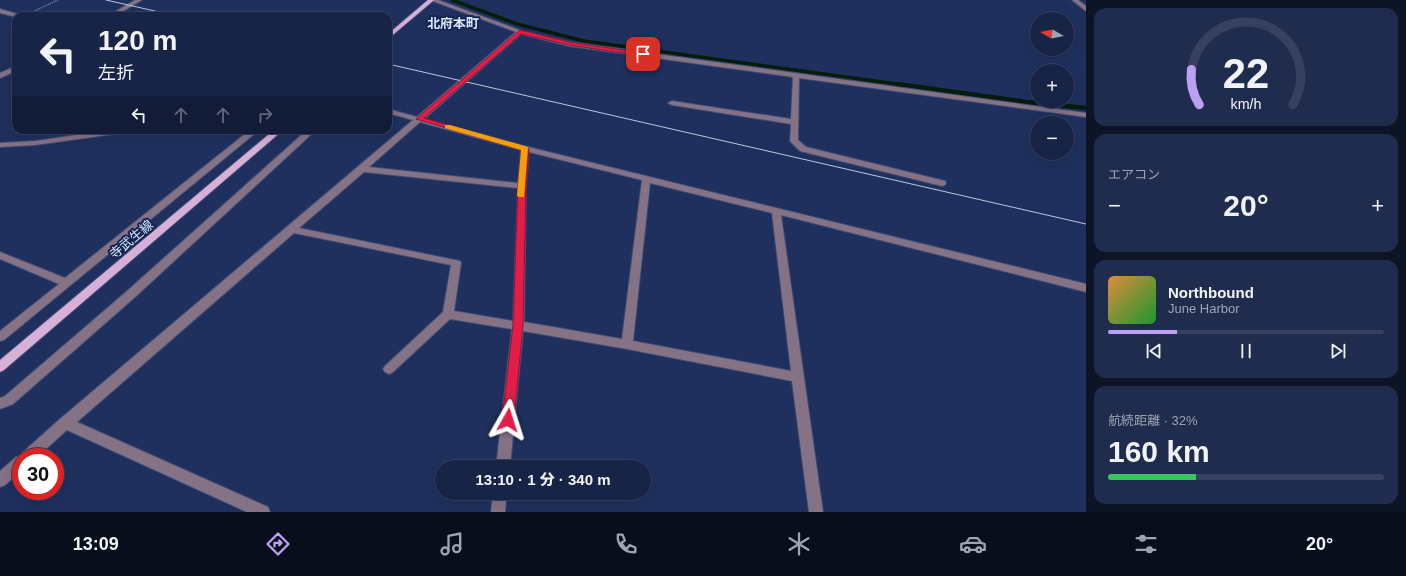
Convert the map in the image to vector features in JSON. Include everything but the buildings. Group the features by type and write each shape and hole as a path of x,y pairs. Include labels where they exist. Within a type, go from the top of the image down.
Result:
{"main road":[{"path":"392,34 432,0"},
{"name":"寺武生線","path":"0,367 274,134"}],"street":[{"path":"118,12 139,0"},
{"path":"432,0 520,32 569,44 1086,115"},
{"path":"1075,0 1086,9"},
{"path":"0,11 12,14"},
{"path":"38,448 520,32"},
{"path":"0,76 12,70"},
{"path":"796,76 794,141 803,149 942,183"},
{"path":"672,103 795,122"},
{"path":"392,112 525,149 646,180 1086,288"},
{"path":"0,145 35,143 101,134"},
{"path":"0,337 250,134"},
{"path":"0,404 9,400 130,295 308,134"},
{"path":"504,460 518,325 522,186 525,149"},
{"path":"362,169 522,186"},
{"path":"627,344 646,180"},
{"path":"776,211 816,512"},
{"path":"290,229 456,263 448,314 389,369"},
{"path":"0,255 67,283"},
{"path":"448,314 627,344 797,377"},
{"path":"66,424 263,512"},
{"path":"0,480 12,470"},
{"path":"498,512 499,500"}],"path":[{"path":"32,12 58,0"}],"waterway":[{"path":"452,0 517,24 584,41 904,85"},
{"path":"897,84 1026,102 1086,108"}],"tram line":[{"path":"106,0 159,12"},
{"path":"392,65 1086,224"}],"slow traffic":[{"path":"447,127 525,149 522,196"}],"district":[{"name":"北府本町","path":"453,23"}],"route":[{"path":"508,420 518,325 522,186 525,149 420,119 520,32 569,44 643,54"}]}
